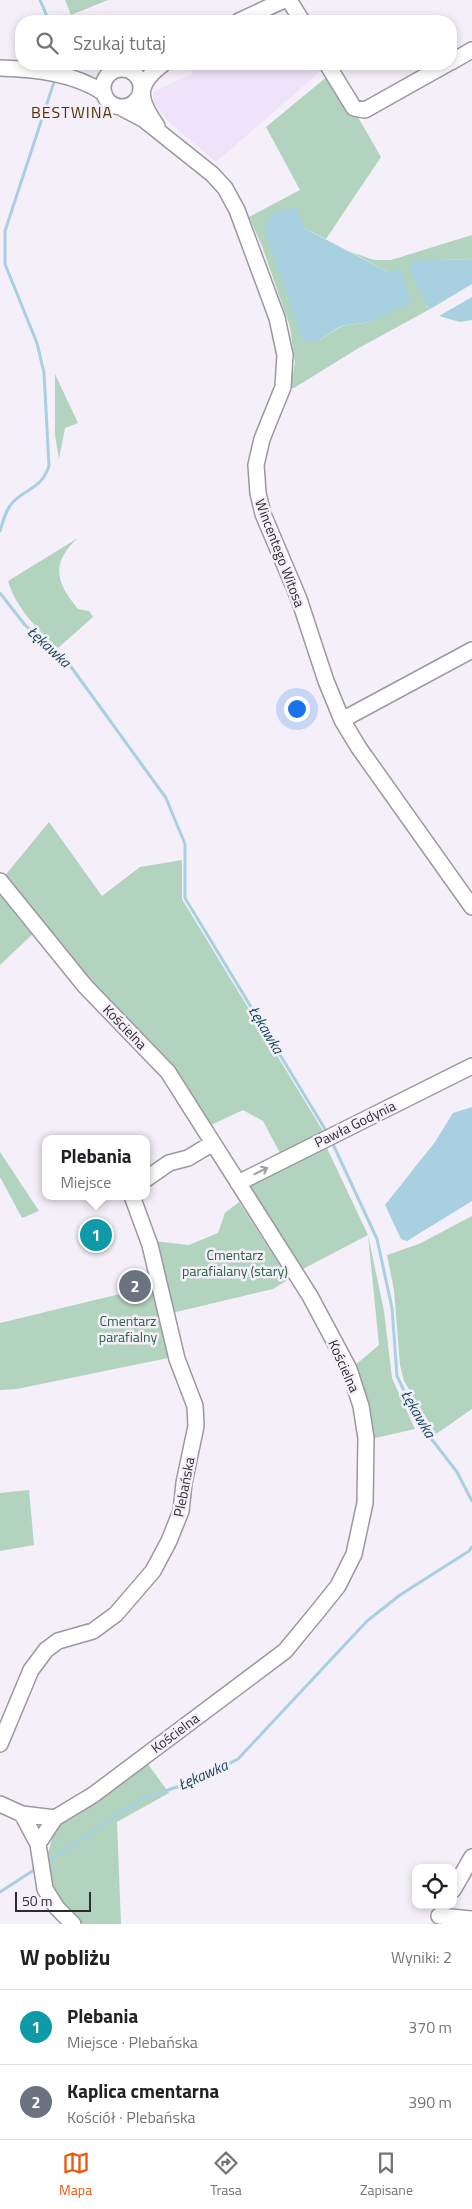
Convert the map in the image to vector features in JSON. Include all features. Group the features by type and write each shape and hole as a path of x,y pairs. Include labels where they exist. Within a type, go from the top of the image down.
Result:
{"street":[{"path":"249,15 267,4 284,0"},
{"path":"289,0 298,15"},
{"path":"457,59 472,50"},
{"path":"0,68 15,70"},
{"path":"20,70 66,76 94,86 104,93"},
{"path":"66,76 115,70"},
{"path":"124,70 135,70"},
{"path":"110,72 103,85 104,93 107,99 120,107 134,103 146,80 157,70"},
{"path":"331,70 354,108 365,110 436,70"},
{"path":"132,71 141,83 141,90"},
{"name":"Wincentego Witosa","path":"141,90 143,103 164,135"},
{"name":"Wincentego Witosa","path":"120,107 134,113 164,135 212,174 230,196 278,318 285,355 284,378 280,394 259,448 256,465 258,493 267,524 299,599 326,681 342,720 359,748 472,907"},
{"path":"342,720 472,650"},
{"name":"Kościelna","path":"0,881 85,986 168,1072 310,1296 348,1369 361,1406 366,1438 367,1474 365,1503 354,1554 338,1586 285,1651 93,1795 55,1818"},
{"name":"Pawła Godynia","path":"238,1182 472,1066"},
{"path":"150,1177 169,1163 188,1158 213,1143"},
{"name":"Plebańska","path":"0,1744 31,1670 41,1657 58,1641 93,1631 116,1614 153,1571 169,1541 181,1510 184,1483 196,1426 195,1406 177,1359 150,1245 133,1200"},
{"path":"0,1804 22,1814 55,1818 40,1859"},
{"path":"22,1814 40,1859 45,1889 57,1908 73,1924"},
{"path":"457,1883 472,1857"},
{"path":"440,1915 472,1919"}],"shaded area":[{"path":"191,70 322,70 216,162 168,121 154,103 153,92 192,74"}],"green space":[{"path":"65,0 108,0 71,15"},
{"path":"329,75 355,112 381,157 326,239 304,228 318,341 342,326 370,322 388,272 351,252 374,260 391,260 472,235 472,260 440,259 426,307 432,308 357,349 294,388 290,388 295,363 290,327 262,246 249,217 300,190 266,127"},
{"path":"55,374 78,423 65,428 59,459 55,435"},
{"path":"78,538 63,556 59,573 61,582 71,600 78,609 89,611 93,617 58,648 35,626 22,609 8,581"},
{"path":"49,822 102,896 140,867 182,860 182,899 323,1131 281,1155 263,1121 243,1110 207,1127 3,878"},
{"path":"0,892 34,933 0,965"},
{"path":"326,1146 368,1235 299,1271 247,1185"},
{"path":"0,1152 39,1211 22,1218 0,1177"},
{"name":"Cmentarz parafialany (stary)","path":"239,1202 289,1279 273,1289 172,1313 153,1241 189,1245 218,1233 225,1213"},
{"path":"472,1216 472,1409 436,1434 404,1381 400,1365 394,1290 387,1255 419,1244"},
{"path":"368,1235 384,1311 392,1378 415,1429 371,1439 353,1367 379,1345"},
{"name":"Cmentarz parafialny","path":"154,1276 173,1357 17,1389 0,1390 0,1323 128,1292 126,1283"},
{"path":"29,1490 34,1545 0,1551 0,1493"},
{"path":"145,1760 169,1793 117,1822 121,1924 83,1924 61,1903 50,1887 48,1853 56,1826"}],"water":[{"path":"296,207 304,228 388,272 401,269 412,303 370,322 341,326 318,341 303,341 264,228 271,214"},
{"path":"440,259 472,260 472,284 432,308 427,307 409,268 412,261"},
{"path":"472,297 472,320 460,322 439,316"},
{"path":"472,1107 472,1201 407,1241 401,1239 385,1205 435,1142 453,1113"}],"waterway":[{"path":"40,0 46,15"},
{"path":"0,531 5,515 11,505 38,484 46,474 49,466 44,373 37,343 5,264 5,231 55,79"},
{"name":"Łękawka","path":"0,593 25,625 69,664 166,798 185,844 185,898 328,1134"},
{"name":"Łękawka","path":"332,1142 377,1239 392,1308 397,1376 420,1424 457,1472 472,1501"},
{"name":"Łękawka","path":"47,1862 142,1799 197,1780 238,1759 367,1621 400,1595 469,1551 472,1547"},
{"name":"Łękawka","path":"0,1892 37,1868"}],"place":[{"name":"Plebania","path":"96,1235"},
{"name":"Kaplica cmentarna","path":"135,1286"}],"district":[{"name":"BESTWINA","path":"72,112"}]}
